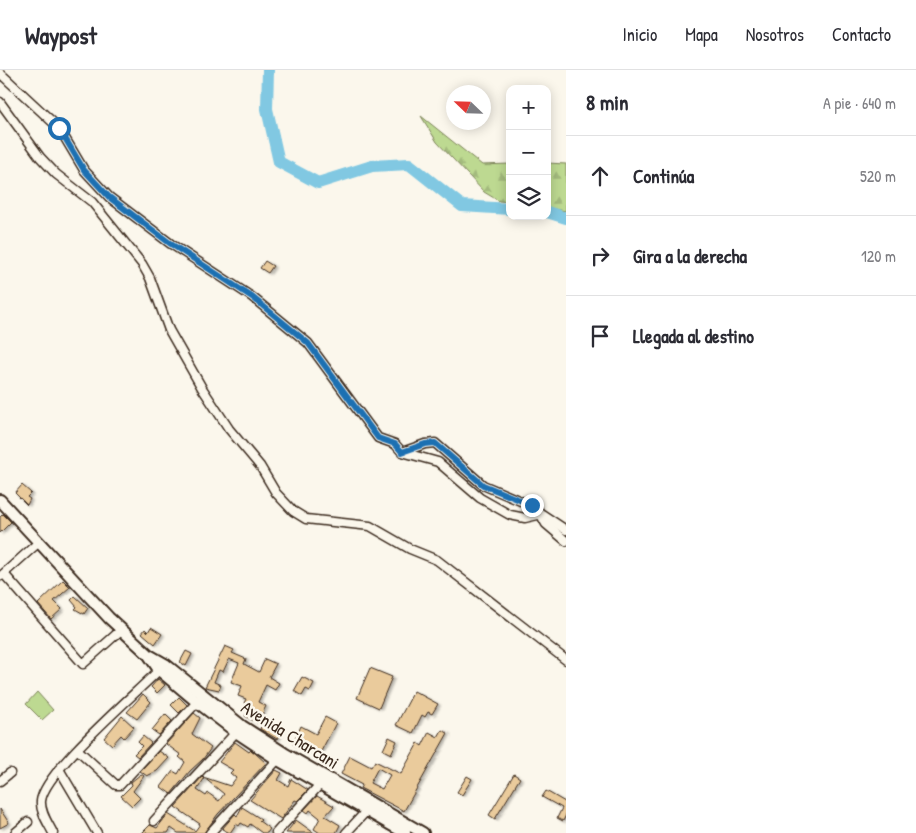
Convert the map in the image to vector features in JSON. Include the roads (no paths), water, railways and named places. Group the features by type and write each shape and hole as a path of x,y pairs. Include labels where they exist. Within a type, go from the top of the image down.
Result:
{"main road":[{"name":"Avenida Charcani","path":"2,505 121,630 200,699 239,729 369,808 405,833"},
{"name":"Avenida Charcani","path":"369,808 423,833"}],"street":[{"path":"0,73 59,128 84,170 109,197 171,244 252,297 293,328 324,361 374,434 384,441 395,444 402,452 438,462 480,498 510,514 525,518 542,514 566,530"},
{"path":"0,102 24,132 40,157 56,174 92,202 142,264 150,278 169,330 202,388 229,429 260,466 276,493 293,511 306,519 370,526 410,549 437,560 566,660"},
{"path":"402,452 425,444 435,443 483,485 538,508 546,524 566,542"},
{"path":"39,542 2,576 82,664 121,630"},
{"path":"52,833 41,809 41,799 46,787 59,769 162,666"},
{"path":"78,750 116,785 120,785 200,699"},
{"path":"154,821 239,729"},
{"path":"210,833 281,756"},
{"path":"59,769 97,833"},
{"path":"0,781 10,773"},
{"path":"276,833 323,781"},
{"path":"346,833 369,808"},
{"path":"15,833 28,822"}],"waterway":[{"path":"268,70 267,109 279,162 318,183 372,166 409,164 462,206 506,209"},
{"path":"551,213 566,218"}]}
